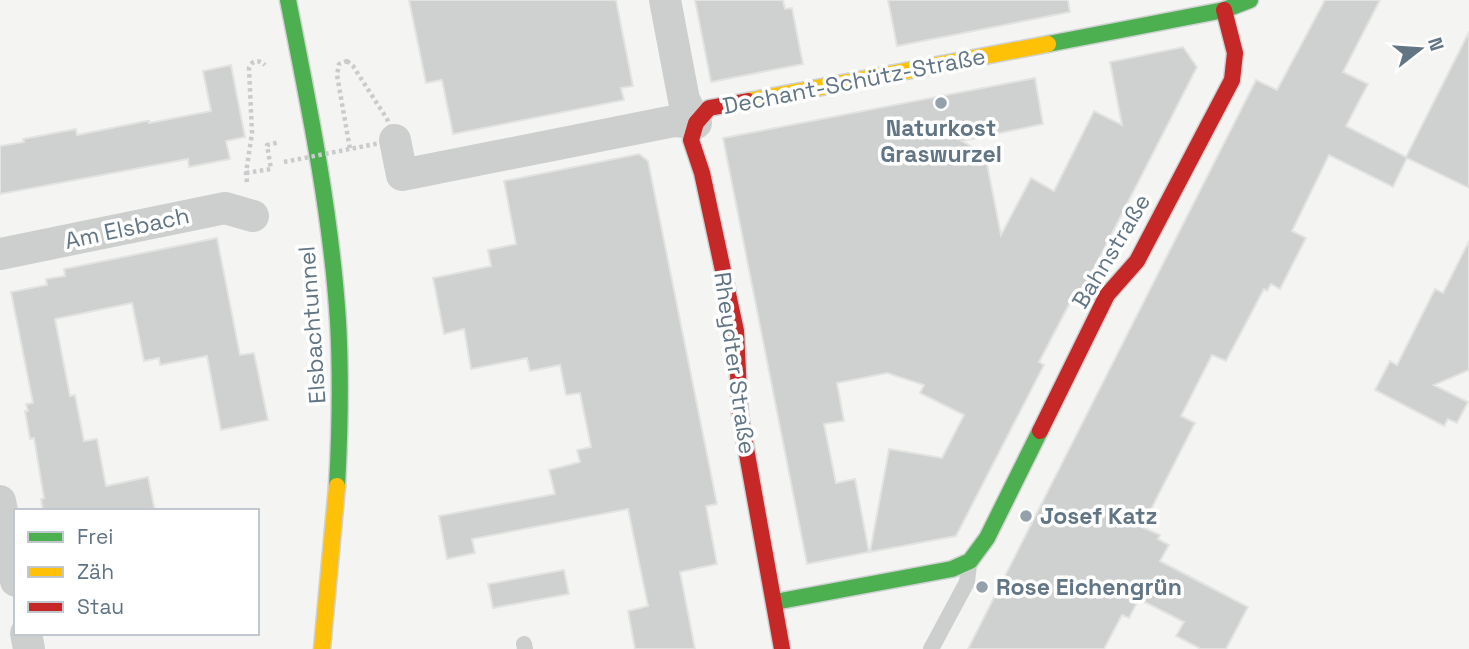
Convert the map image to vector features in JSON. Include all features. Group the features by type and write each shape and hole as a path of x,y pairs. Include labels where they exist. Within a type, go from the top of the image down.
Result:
{"street":[{"name":"Elsbachtunnel","path":"288,0 324,202 337,318 339,463 325,645"},
{"name":"Rheydter Straße","path":"665,0 684,100 696,123 691,140 702,173 736,331 740,415 782,649"},
{"path":"1224,10 1250,0"},
{"name":"Dechant-Schütz-Straße","path":"395,141 402,175 674,121 696,123 709,108 1224,10"},
{"name":"Bahnstraße","path":"970,561 987,538 1107,295 1137,261 1232,80 1236,64 1235,47 1224,10"},
{"name":"Am Elsbach","path":"0,254 225,208 253,216"},
{"path":"0,501 14,571"},
{"path":"775,602 952,569 970,561"}],"lane":[{"path":"931,649 967,582 970,561"}],"path":[{"path":"253,216 246,173 252,133 250,66 255,61 261,61 267,71"},
{"path":"278,131 284,162 350,149 337,75 339,64 348,61 387,119 395,141"},
{"path":"246,173 271,169 267,145 280,142"}],"building":[{"path":"409,0 616,0 633,86 621,88 624,100 453,134 442,80 426,83"},
{"path":"695,0 783,0 785,9 792,8 803,64 711,82"},
{"path":"888,0 1068,0 1070,12 897,46"},
{"path":"1325,0 1380,0 1343,72 1368,84 1346,126 1406,157 1469,32 1469,188 1407,158 1393,187 1329,155 1292,231 1306,238 1280,289 1271,284 1267,291 1264,289 1226,361 1212,355 1181,416 1195,423 1142,527 1160,535 1158,539 1169,545 1160,561 1248,607 1226,649 1201,649 1176,636 1184,622 1139,599 1129,618 1122,615 1104,649 968,649 1256,80 1277,90"},
{"path":"1183,47 1197,67 1078,300 1073,297 1039,362 1044,365 956,536 870,552 889,449 942,458 964,415 920,393 924,385 887,373 837,383 844,421 824,424 836,483 855,479 869,552 807,564 723,138 1035,78 1043,124 962,141 985,154 1001,235 1031,178 1054,191 1094,111 1122,125 1110,62"},
{"path":"231,65 245,137 226,141 230,159 189,167 188,159 0,194 0,146 76,129 77,135 211,111 203,71"},
{"path":"639,154 648,161 717,504 706,506 717,564 680,572 695,649 635,649 628,611 648,606 628,509 472,539 475,553 447,559 439,516 555,494 549,470 580,462 577,450 591,447 580,393 566,395 560,365 530,371 527,358 471,369 464,329 444,334 433,278 491,266 488,250 516,244 504,181"},
{"path":"217,238 240,355 254,353 268,420 221,430 207,356 160,365 159,358 144,361 132,303 55,319 70,396 75,395 84,441 97,439 106,486 148,477 155,509 43,509 41,499 45,498 34,438 30,439 25,411 28,411 26,404 33,403 11,292 47,285 46,279 65,276 64,269"},
{"path":"1469,241 1469,370 1434,385 1468,402 1457,423 1448,419 1444,426 1375,390 1390,361 1397,365 1435,289 1443,293"},
{"path":"564,570 569,594 493,608 488,584"}],"traffic: fast":[{"path":"288,0 318,160 335,281 340,382 337,486"},
{"path":"1048,44 1224,10 1250,0"},
{"path":"775,602 952,569 970,561 987,538 1040,431"}],"traffic: slow":[{"path":"748,101 1048,44"},
{"path":"322,649 337,486"}],"traffic: jam":[{"path":"1040,431 1107,295 1137,261 1232,80 1235,53 1224,10"},
{"path":"748,101 709,108 696,123 691,140 702,173 736,331 740,415 782,649"}],"place":[{"name":"Naturkost Graswurzel","path":"941,103"},
{"name":"Josef Katz","path":"1026,516"},
{"name":"Rose Eichengrün","path":"982,587"}]}
